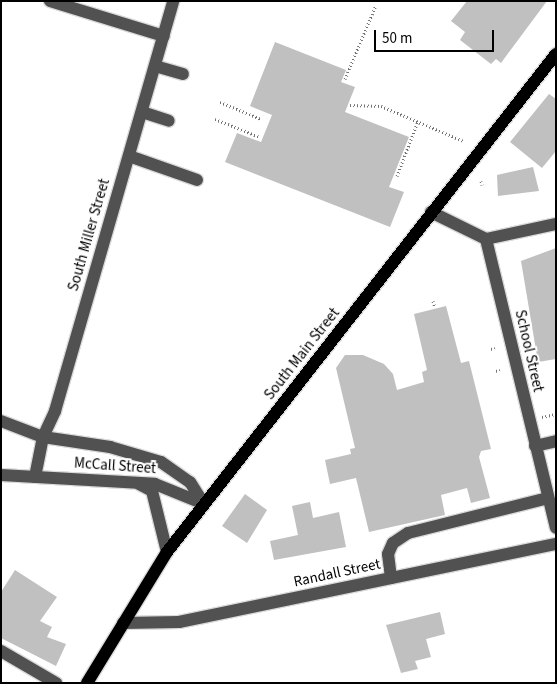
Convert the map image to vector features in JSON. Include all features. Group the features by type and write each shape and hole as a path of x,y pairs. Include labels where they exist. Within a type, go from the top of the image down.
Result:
{"main road":[{"name":"South Main Street","path":"87,683 167,552 556,54"}],"street":[{"path":"50,1 164,36"},
{"name":"South Miller Street","path":"35,477 43,437 55,411 173,1"},
{"path":"155,66 183,74"},
{"path":"142,112 169,121"},
{"path":"129,156 197,180"},
{"path":"431,212 486,239 556,224"},
{"name":"School Street","path":"486,239 556,528"},
{"name":"McCall Street","path":"1,421 43,437 110,446 162,462 190,482 204,504"},
{"path":"535,446 556,442"},
{"name":"McCall Street","path":"1,475 137,483 176,490 204,504"},
{"path":"137,483 152,491 167,552"},
{"path":"391,578 388,554 393,543 408,533 548,498"},
{"name":"Randall Street","path":"123,623 179,622 556,544"},
{"path":"1,651 56,683"}],"path":[{"path":"345,79 376,5"},
{"path":"220,102 261,118"},
{"path":"350,105 381,106 464,141"},
{"path":"215,119 260,136"},
{"path":"397,176 418,121"},
{"path":"433,300 435,307"}],"building":[{"path":"467,1 547,1 501,63 496,59 491,64 460,40 465,32 451,21"},
{"path":"275,42 346,70 341,82 355,87 345,112 409,137 389,187 404,192 390,227 225,162 237,133 261,142 272,115 250,106"},
{"path":"549,94 556,99 556,151 542,168 510,142"},
{"path":"533,167 539,191 498,196 497,175"},
{"path":"556,248 556,359 538,362 521,261"},
{"path":"446,306 461,363 469,361 491,449 481,451 479,457 490,498 471,503 467,488 441,495 445,515 369,532 356,478 330,484 325,460 351,454 350,449 355,448 336,368 345,355 363,355 384,364 393,374 397,390 424,382 422,372 427,370 414,314"},
{"path":"245,494 267,510 247,543 222,526"},
{"path":"310,502 313,518 339,512 346,547 274,560 270,541 298,535 292,506"},
{"path":"15,570 57,597 40,621 52,627 47,637 66,644 56,666 1,638 1,592"},
{"path":"440,612 445,634 426,639 431,657 415,661 418,669 401,673 386,625"}]}
